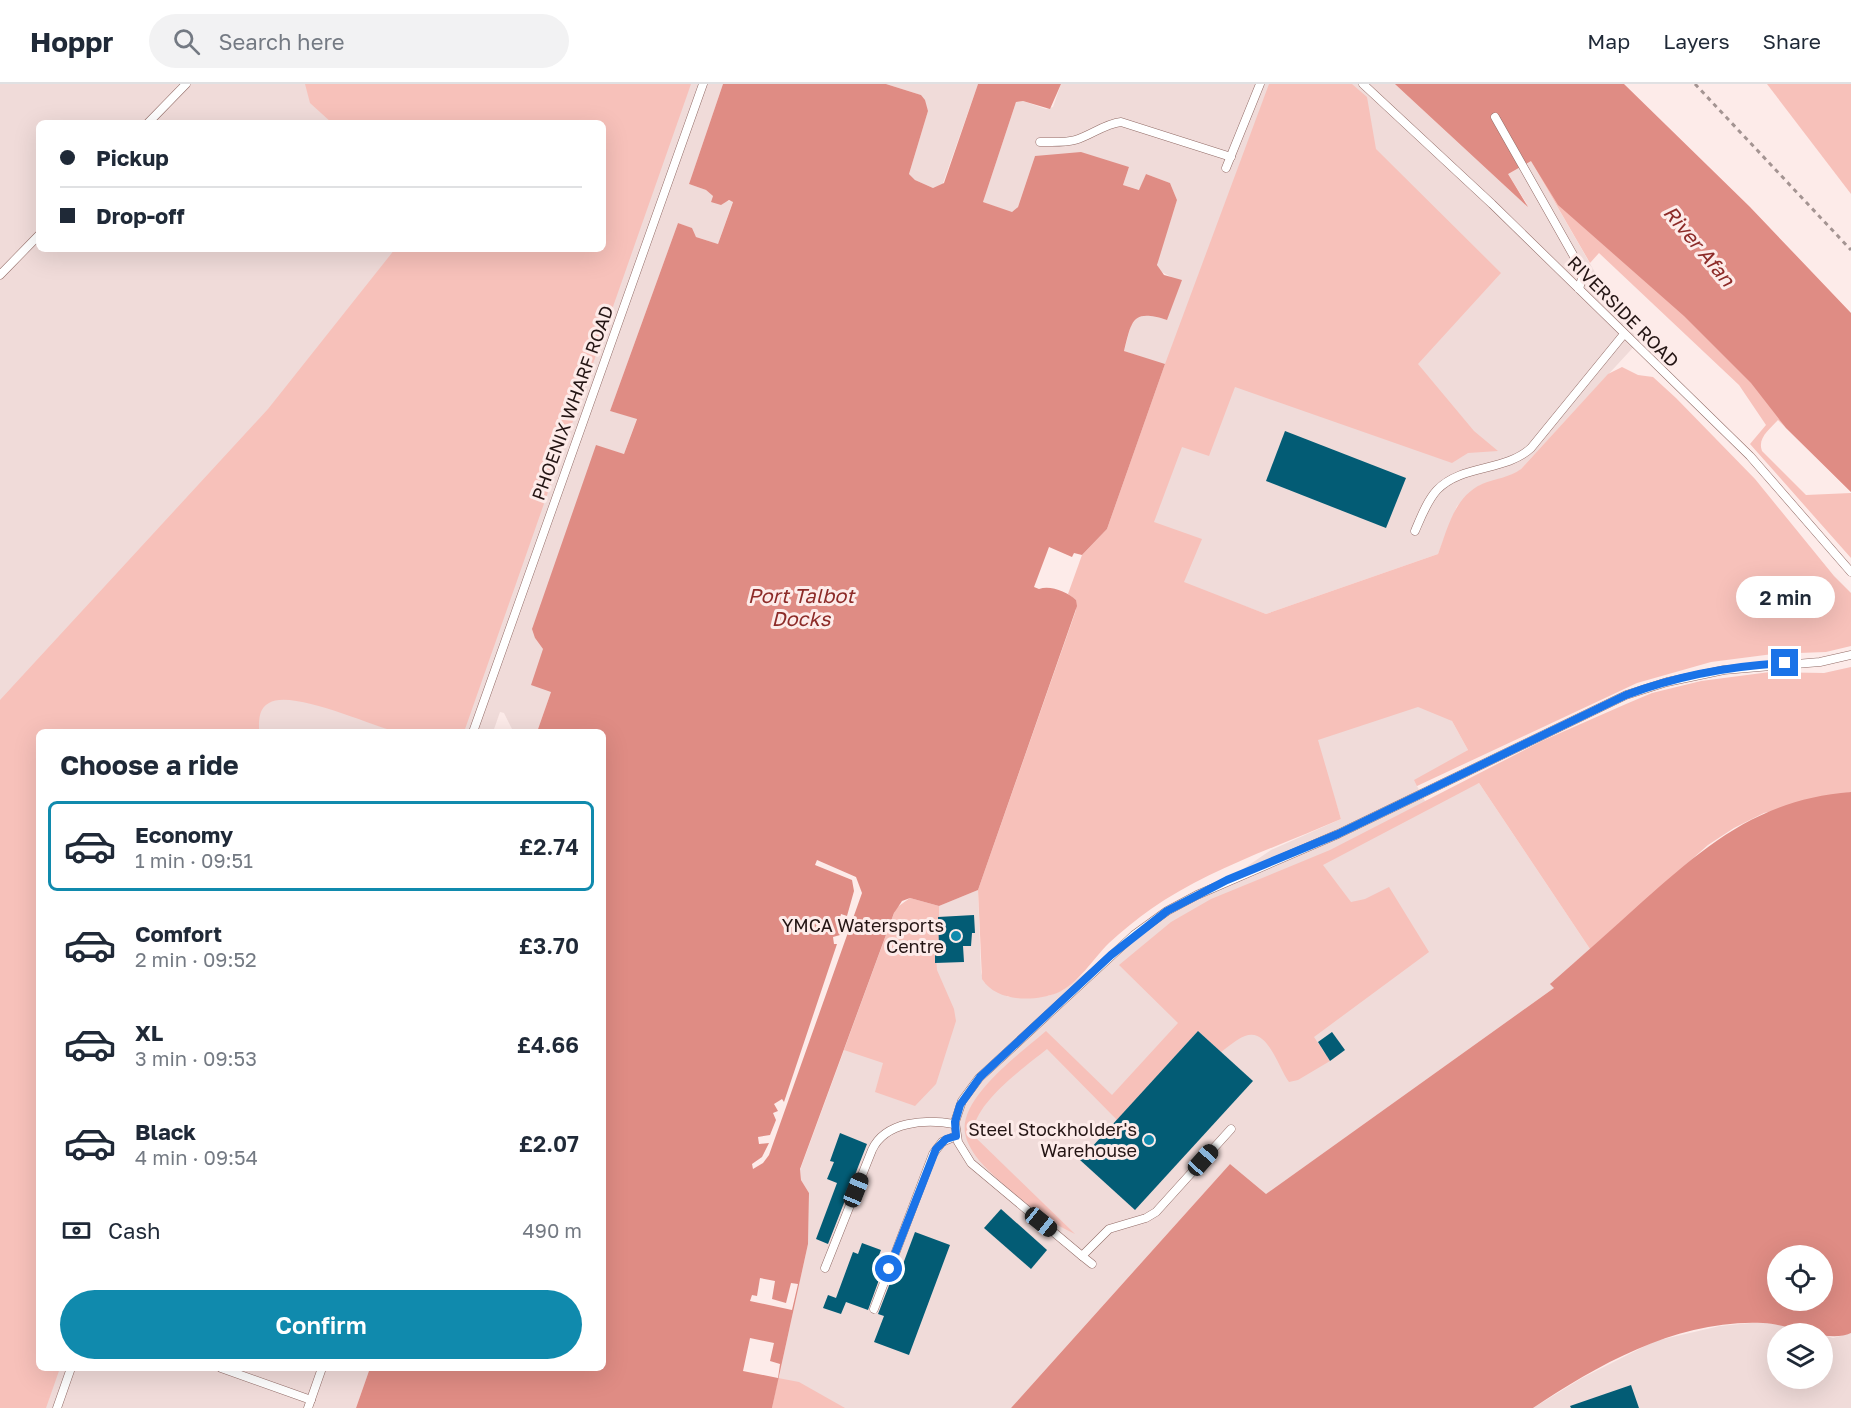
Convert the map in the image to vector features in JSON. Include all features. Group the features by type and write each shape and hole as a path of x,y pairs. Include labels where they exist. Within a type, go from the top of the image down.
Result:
{"lane":[{"path":"151,120 186,84"},
{"name":"PHOENIX WHARF ROAD","path":"474,729 704,84"},
{"path":"1226,168 1260,84"},
{"name":"RIVERSIDE ROAD","path":"1363,84 1399,115 1750,456 1851,572"},
{"path":"1495,117 1576,260 1582,278 1579,289"},
{"path":"1041,142 1074,140 1094,133 1108,124 1121,122 1231,157"},
{"path":"0,275 36,238"},
{"path":"1415,531 1429,501 1445,483 1518,458 1531,448 1624,334"},
{"path":"1092,1264 982,1174 965,1155 956,1136 954,1124 962,1101 988,1069 1134,935 1181,903 1338,834 1639,691 1742,667 1820,662 1851,655"},
{"path":"825,1268 872,1150 880,1137 891,1129 909,1125 937,1122 954,1124"},
{"path":"1082,1256 1109,1229 1146,1218 1156,1212 1231,1129"},
{"path":"874,1309 936,1149 946,1139 956,1136"},
{"path":"57,1408 70,1371"},
{"path":"227,1371 309,1404 321,1371"}],"path":[{"path":"1695,84 1851,250"}],"shaded area":[{"path":"0,84 723,84 689,184 706,190 713,196 711,202 733,201 718,244 696,237 691,228 678,223 610,411 637,418 624,454 596,446 535,638 543,649 551,692 538,729 512,729 504,713 500,712 494,729 36,729 36,1371 369,1371 356,1408 0,1408"},
{"path":"305,84 691,84 465,729 389,729 312,704 280,700 265,706 260,716 259,729 36,729 36,1371 59,1371 46,1408 0,1408 0,700 268,409 393,252 606,252 606,120 329,120 310,103"},
{"path":"886,84 978,84 942,186 933,188 915,180 909,174 928,111 921,95"},
{"path":"1061,84 1395,84 1527,204 1508,174 1531,161 1600,281 1598,299 1640,340 1521,469 1514,475 1480,485 1457,506 1438,554 1266,614 1103,553 1165,365 1124,351 1131,325 1138,317 1149,314 1167,320 1171,277 1158,270 1157,261 1177,200 1170,183 1146,174 1140,190 1123,185 1129,167 1035,156 1018,207 1012,213 983,202 1016,102 1023,101 1046,109 1053,107"},
{"path":"1269,84 1352,84 1367,97 1376,149 1501,273 1418,364 1474,431 1498,451 1468,453 1452,463 1235,387 1209,456 1182,447 1154,522 1202,539 1184,582 1266,614 1438,554 1453,514 1465,497 1482,484 1521,469 1608,374 1622,367 1638,375 1653,377 1676,398 1755,479 1834,576 1851,593 1851,646 1826,652 1773,654 1711,662 1637,683 1417,786 1414,780 1468,750 1452,721 1418,707 1318,740 1341,819 1219,871 1173,895 1119,934 1065,989 1038,998 1006,996 988,987 982,979 978,890 1076,610 1076,600 1068,594 1082,555 1107,529 1165,364"},
{"path":"1395,84 1509,84 1851,447 1851,492 1778,420 1761,442 1762,451 1806,495 1851,493 1851,558 1750,444 1766,425 1739,385 1599,253 1590,263 1531,161 1508,174 1528,207"},
{"path":"1767,84 1851,84 1851,194"},
{"path":"1292,663 1445,716 1452,721 1468,750 1417,786 1425,801 1479,783 1590,949 1551,983 1554,988 1265,1195 1230,1164 1011,1408 772,1408 808,1244 809,1193 801,1180 800,1170 894,914 939,906 978,890 981,972 984,982 1008,997 1048,996 1063,990 1152,921 1227,880 1271,850 1341,819"},
{"path":"1851,667 1851,792 1764,813 1734,828 1708,845 1590,949 1479,783 1323,865 1351,902 1365,899 1389,887 1429,952 1314,1037 1330,1061 1298,1080 1289,1082 1272,1051 1260,1038 1253,1035 1245,1036 1221,1052 1198,1031 1117,1120 1047,1049 990,1099 975,1123 973,1135 1075,1234 1046,1218 1003,1184 985,1167 967,1141 966,1119 982,1090 1008,1063 1046,1031 1112,1095 1178,1023 1119,965 1171,922 1211,899 1330,850 1542,741 1652,693 1701,681 1770,672 1824,673"},
{"path":"910,898 939,906 939,941 935,942 937,970 954,1009 956,1021 936,1084 915,1106 875,1092 883,1063 844,1050 896,908"},
{"path":"1761,1322 1770,1323 1767,1323 1767,1389 1833,1389 1833,1338 1851,1333 1851,1408 1533,1408 1582,1378 1655,1341 1720,1326"},
{"path":"778,1378 799,1382 845,1408 772,1408"}],"water":[{"name":"Port Talbot Docks","path":"723,84 886,84 921,95 928,111 909,174 915,180 933,188 944,183 978,84 1061,84 1050,109 1023,101 1016,102 983,202 1012,212 1018,207 1035,156 1081,152 1129,167 1123,185 1139,190 1146,174 1170,183 1177,200 1157,265 1164,275 1182,280 1167,320 1147,316 1135,320 1124,351 1165,364 1107,529 1082,555 1074,553 1072,557 1049,547 1034,587 1064,592 1076,600 1077,606 978,890 939,906 910,898 902,901 894,913 800,1169 801,1180 809,1193 808,1244 772,1408 356,1408 369,1371 606,1371 606,729 538,729 551,692 531,685 543,649 532,629 596,445 624,454 637,419 610,411 678,223 692,228 696,237 718,244 733,202 729,200 721,205 711,202 713,196 706,190 689,184"},
{"name":"River Afan","path":"1395,84 1624,84 1750,207 1851,313 1851,492 1786,428 1751,383 1684,316 1558,205 1531,161 1508,174 1528,207"},
{"path":"1851,792 1851,1333 1833,1336 1833,1323 1732,1324 1701,1328 1671,1336 1613,1360 1533,1408 1011,1408 1230,1164 1266,1194 1554,988 1550,984 1689,861 1737,828 1789,804 1819,796"}],"pier":[{"path":"817,860 856,877 862,893 769,1155 763,1163 753,1169 752,1164 762,1157 769,1143 759,1144 758,1137 770,1135 776,1120 773,1113 778,1111 774,1104 782,1099 784,1102 837,944 834,944 833,937 840,935 844,924 839,922 841,914 847,916 854,891 852,880 815,865"},
{"path":"760,1278 775,1281 772,1299 786,1303 791,1283 798,1284 792,1310 750,1301 752,1295 757,1296"},
{"path":"750,1338 774,1343 770,1361 780,1364 778,1378 743,1371"}],"building":[{"path":"1285,431 1406,478 1386,528 1266,481"},
{"name":"YMCA Watersports Centre","path":"974,915 975,933 972,933 971,946 963,946 964,962 935,963 935,947 939,946 938,917"},
{"name":"Steel Stockholder's Warehouse","path":"1198,1031 1253,1081 1135,1210 1080,1160"},
{"path":"1332,1032 1345,1050 1330,1061 1318,1042"},
{"path":"840,1133 867,1144 828,1244 816,1239 837,1183 827,1179 834,1162 830,1161"},
{"path":"1001,1209 1047,1250 1031,1269 984,1228"},
{"path":"915,1232 950,1245 909,1355 874,1342 884,1316 878,1314 895,1270 900,1272"},
{"path":"862,1243 881,1250 876,1263 884,1266 868,1310 846,1302 841,1314 823,1308 828,1295 836,1298 853,1252 858,1254"},
{"path":"1631,1385 1639,1408 1571,1408 1570,1406"}],"place":[{"name":"YMCA Watersports Centre","path":"956,936"},
{"name":"Steel Stockholder's Warehouse","path":"1149,1140"}],"route":[{"path":"889,1269 936,1149 946,1139 956,1136 954,1127 965,1095 994,1063 1111,955 1152,921 1227,880 1338,834 1626,695 1667,682 1724,670 1785,663"}]}
